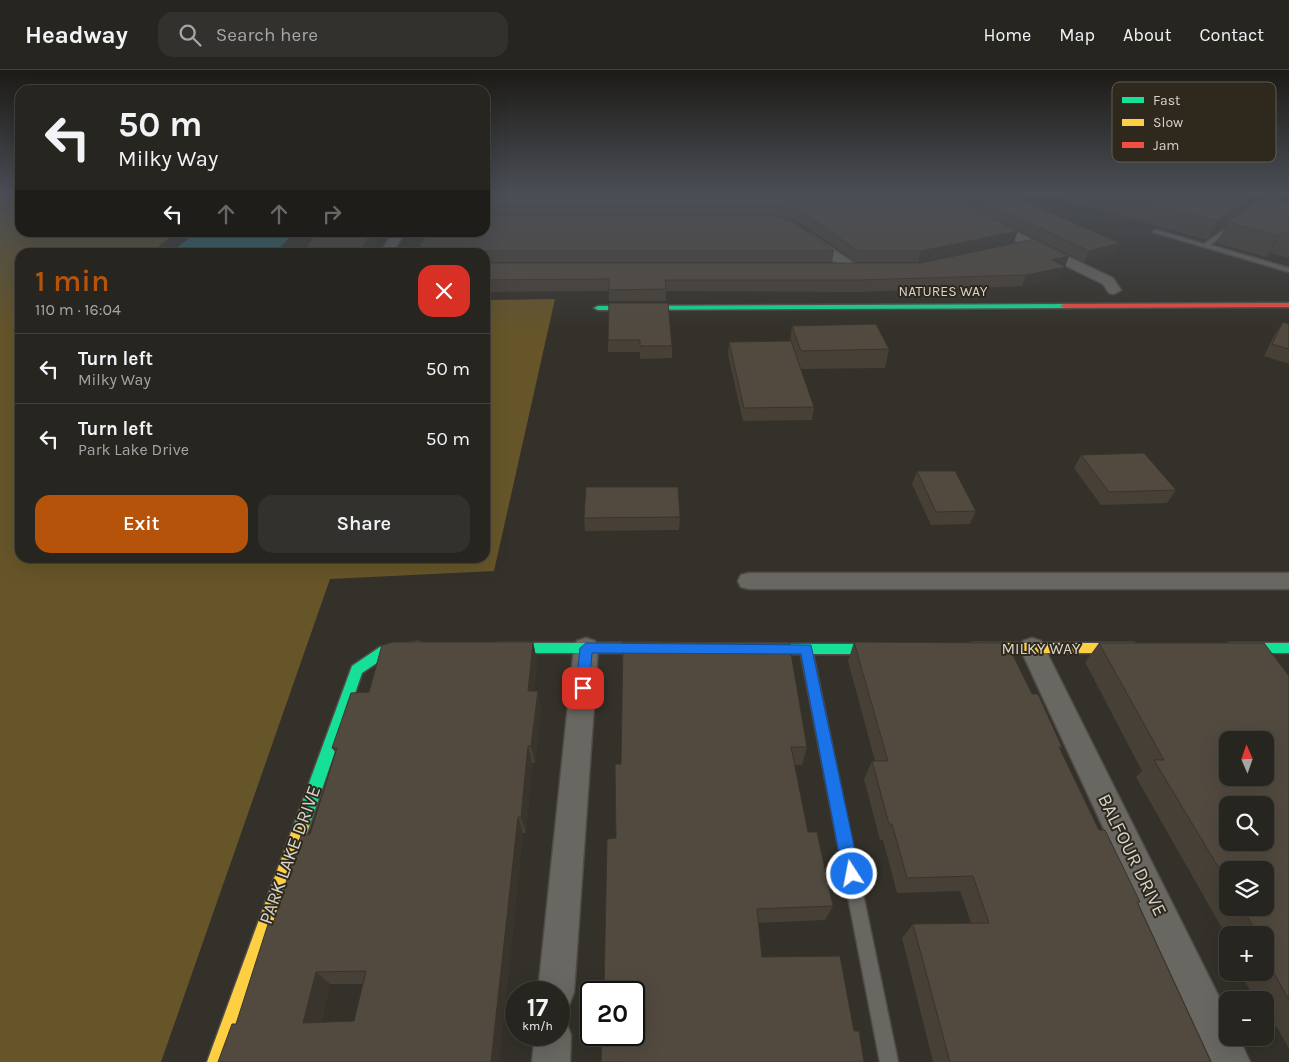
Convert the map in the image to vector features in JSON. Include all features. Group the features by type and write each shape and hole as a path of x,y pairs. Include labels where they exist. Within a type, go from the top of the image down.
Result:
{"street":[{"path":"814,240 856,268 832,268"},
{"path":"1025,240 1108,281 1114,290"},
{"path":"1007,250 1033,244"},
{"name":"NATURES WAY","path":"598,308 1289,304"},
{"path":"749,581 1289,581"},
{"name":"PARK LAKE DRIVE","path":"216,1062 357,670 374,654 400,647 430,647"},
{"path":"488,648 672,648"},
{"path":"557,981 586,648"},
{"path":"739,648 904,649"},
{"name":"MILKY WAY","path":"963,648 1149,648"},
{"name":"BALFOUR DRIVE","path":"1032,648 1231,1062"},
{"path":"1218,648 1289,648"},
{"path":"551,1062 552,1046"}],"lane":[{"path":"1185,240 1289,270"},
{"path":"1205,246 1213,240"},
{"path":"1258,648 1268,662"},
{"path":"806,649 889,1062"}],"shaded area":[{"path":"0,240 166,240 157,248 15,248 15,563 490,563 490,300 555,299 494,571 330,579 161,1062 0,1062"}],"water":[{"path":"186,240 286,240 280,248 177,248"}],"building":[{"path":"311,240 366,240 362,248 306,248"},
{"path":"423,240 819,240 834,251 490,251 490,248 419,248"},
{"path":"843,240 973,240 921,251 858,251"},
{"path":"1029,240 1038,240 1069,256 1052,260 1066,267 1026,275 860,280 665,280 666,289 609,290 609,279 490,280 490,263 921,263"},
{"path":"1066,240 1114,240 1120,243 1089,251"},
{"path":"609,303 668,303 672,346 640,346 640,340 608,340"},
{"path":"1283,322 1289,324 1289,349 1272,344"},
{"path":"876,324 889,349 801,351 792,326"},
{"path":"791,341 814,407 744,408 729,342"},
{"path":"1144,453 1176,490 1109,492 1081,455"},
{"path":"917,471 955,471 976,511 936,512"},
{"path":"586,487 678,487 680,517 584,518"},
{"path":"393,642 533,642 528,691 538,691 531,746 528,746 521,817 518,817 491,1062 218,1062 232,1024 236,1024 269,921 274,921 301,835 310,834 337,748 332,748 351,693 369,692 382,645","holes":["366,971 354,1021 303,1023 316,972"]},
{"path":"623,642 789,642 807,747 791,747 808,832 817,832 833,906 757,909 762,957 840,956 854,1031 859,1031 864,1062 601,1062 602,1046 645,1046 645,981 604,981 607,839 616,838 615,764 621,764"},
{"path":"854,642 1007,643 1032,694 1038,694 1062,747 1059,747 1099,830 1105,830 1140,902 1137,902 1211,1062 950,1062 913,924 989,923 973,876 907,878 892,824 889,824 872,761 888,761"},
{"path":"1099,643 1264,643 1289,676 1289,1000 1274,973 1274,926 1253,926 1247,916 1274,916 1274,861 1219,861 1219,868 1154,760 1164,760"}],"traffic: fast":[{"path":"598,308 1064,306"},
{"path":"301,827 357,670 384,651 418,647"},
{"path":"498,648 660,648"},
{"path":"1231,648 1289,648"},
{"path":"753,649 890,649"}],"traffic: slow":[{"path":"973,648 1133,648"},
{"path":"216,1062 301,827"}],"traffic: jam":[{"path":"1064,306 1289,305"}],"route":[{"path":"583,688 586,648 806,649 852,874"}]}
